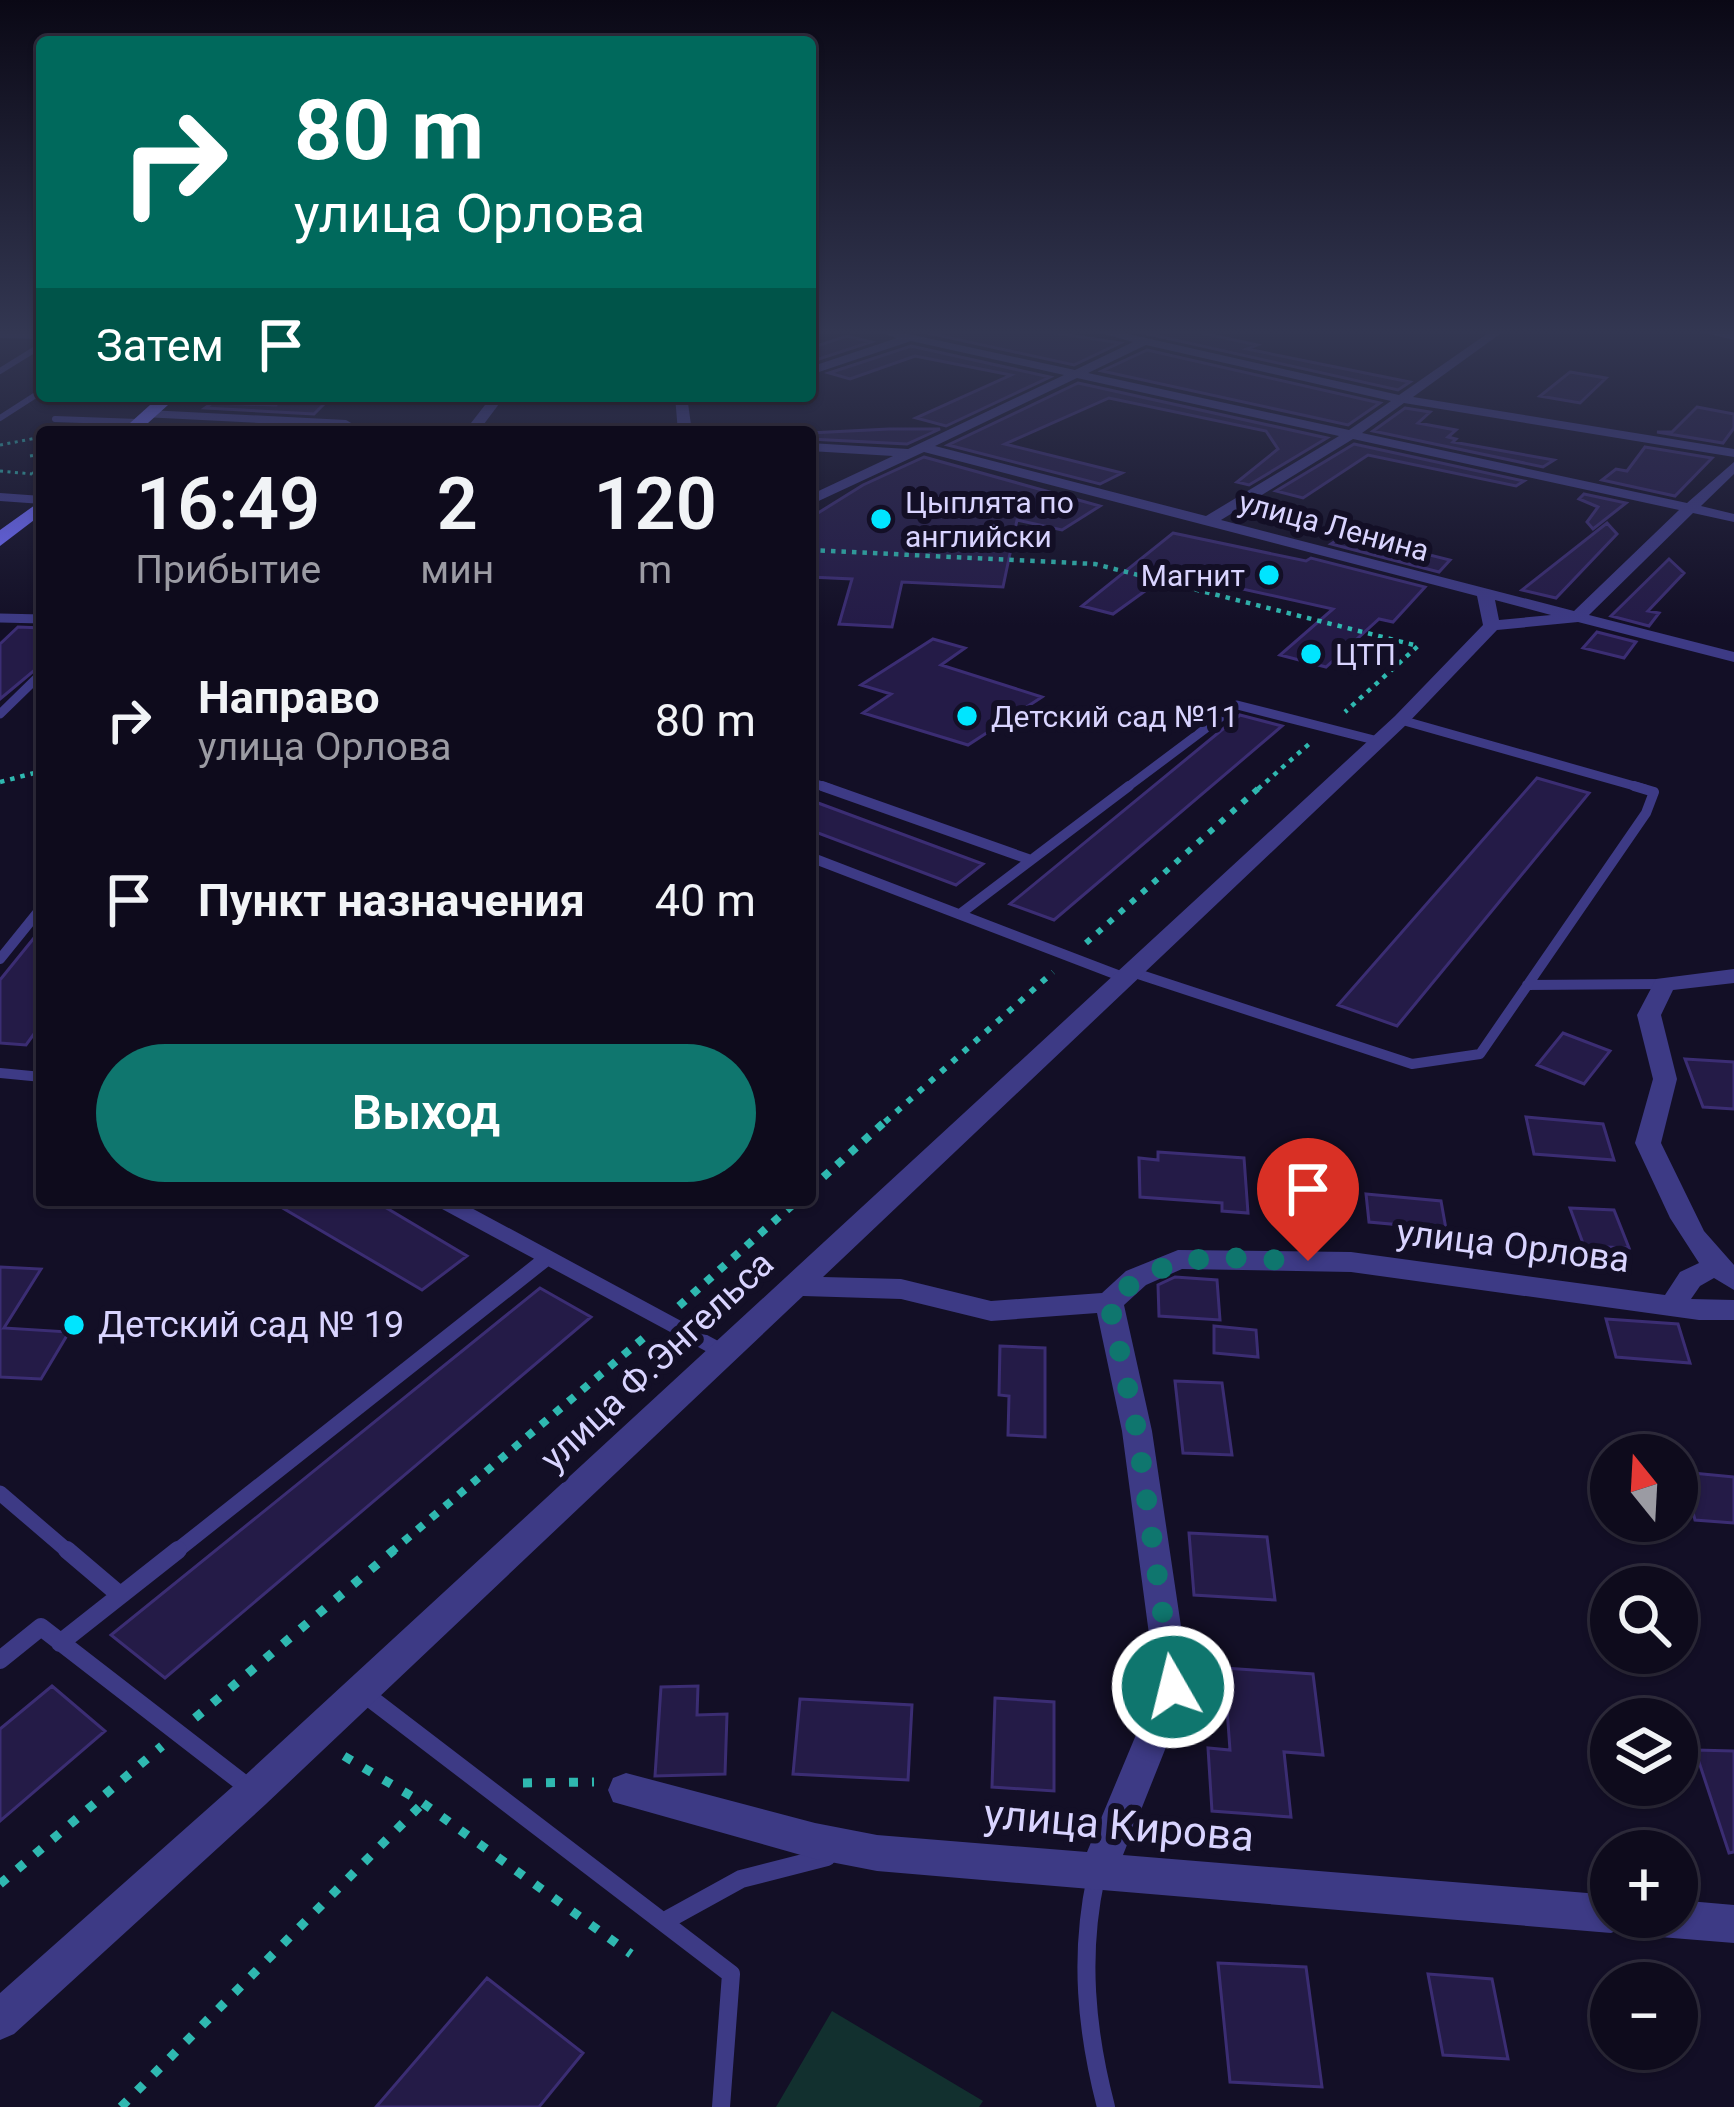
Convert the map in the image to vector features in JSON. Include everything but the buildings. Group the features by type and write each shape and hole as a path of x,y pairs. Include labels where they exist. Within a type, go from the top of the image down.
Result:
{"street":[{"path":"816,498 961,429"},
{"path":"1325,429 1734,518"},
{"path":"1209,521 1357,429"},
{"path":"1585,429 1734,454"},
{"name":"улица Ленина","path":"816,448 915,450 1734,657"},
{"path":"1485,593 1492,626 1577,617 1734,466"},
{"path":"0,497 36,501"},
{"path":"0,539 36,507"},
{"name":"улица Ф.Энгельса","path":"0,2020 254,1792 1131,976 1492,626"},
{"path":"1725,1273 1696,1239 1648,1143 1665,1079 1649,1015 1664,984 1734,976"},
{"name":"улица Орлова","path":"1109,1302 1136,1278 1178,1259 1351,1262 1734,1310"},
{"path":"1673,1305 1690,1279 1725,1273"},
{"path":"794,1286 901,1289 991,1311 1109,1302 1137,1431 1173,1687 1098,1871"},
{"name":"улица Кирова","path":"626,1790 877,1853 1590,1912"},
{"path":"1698,1921 1734,1924"}],"lane":[{"path":"0,618 36,619"},
{"path":"0,714 36,679"},
{"path":"960,914 1237,705 1378,741"},
{"path":"816,858 1131,976 1412,1064 1480,1054 1646,813 1654,792 1401,719"},
{"path":"816,784 1031,860"},
{"path":"0,959 36,914"},
{"path":"1527,985 1664,984"},
{"path":"0,1073 36,1076"},
{"path":"452,1206 723,1352"},
{"path":"60,1643 547,1258"},
{"path":"0,1493 120,1595"},
{"path":"0,1660 41,1628 254,1792"},
{"path":"361,1691 731,1974 721,2107"},
{"path":"663,1922 697,1898 777,1865 877,1853"},
{"path":"1098,1871 1085,1958 1092,2059 1106,2107"}],"path":[{"path":"0,446 36,438"},
{"path":"30,456 36,455"},
{"path":"21,463 32,474"},
{"path":"0,472 36,470"},
{"path":"0,782 36,773"},
{"path":"0,1884 663,1321 791,1206"},
{"path":"344,1756 423,1803 631,1954"},
{"path":"489,1789 542,1780 593,1782 626,1790"},
{"path":"121,2107 423,1803"}],"green space":[{"path":"832,2011 983,2101 979,2107 776,2107"}],"place":[{"name":"Цыплята по английски","path":"881,519"},
{"name":"Магнит","path":"1269,575"},
{"name":"ЦТП","path":"1311,654"},
{"name":"Детский сад №11","path":"967,716"},
{"name":"Детский сад № 19","path":"74,1325"}],"route":[{"path":"1173,1687 1137,1431 1109,1302 1136,1278 1178,1259 1308,1261"}]}
